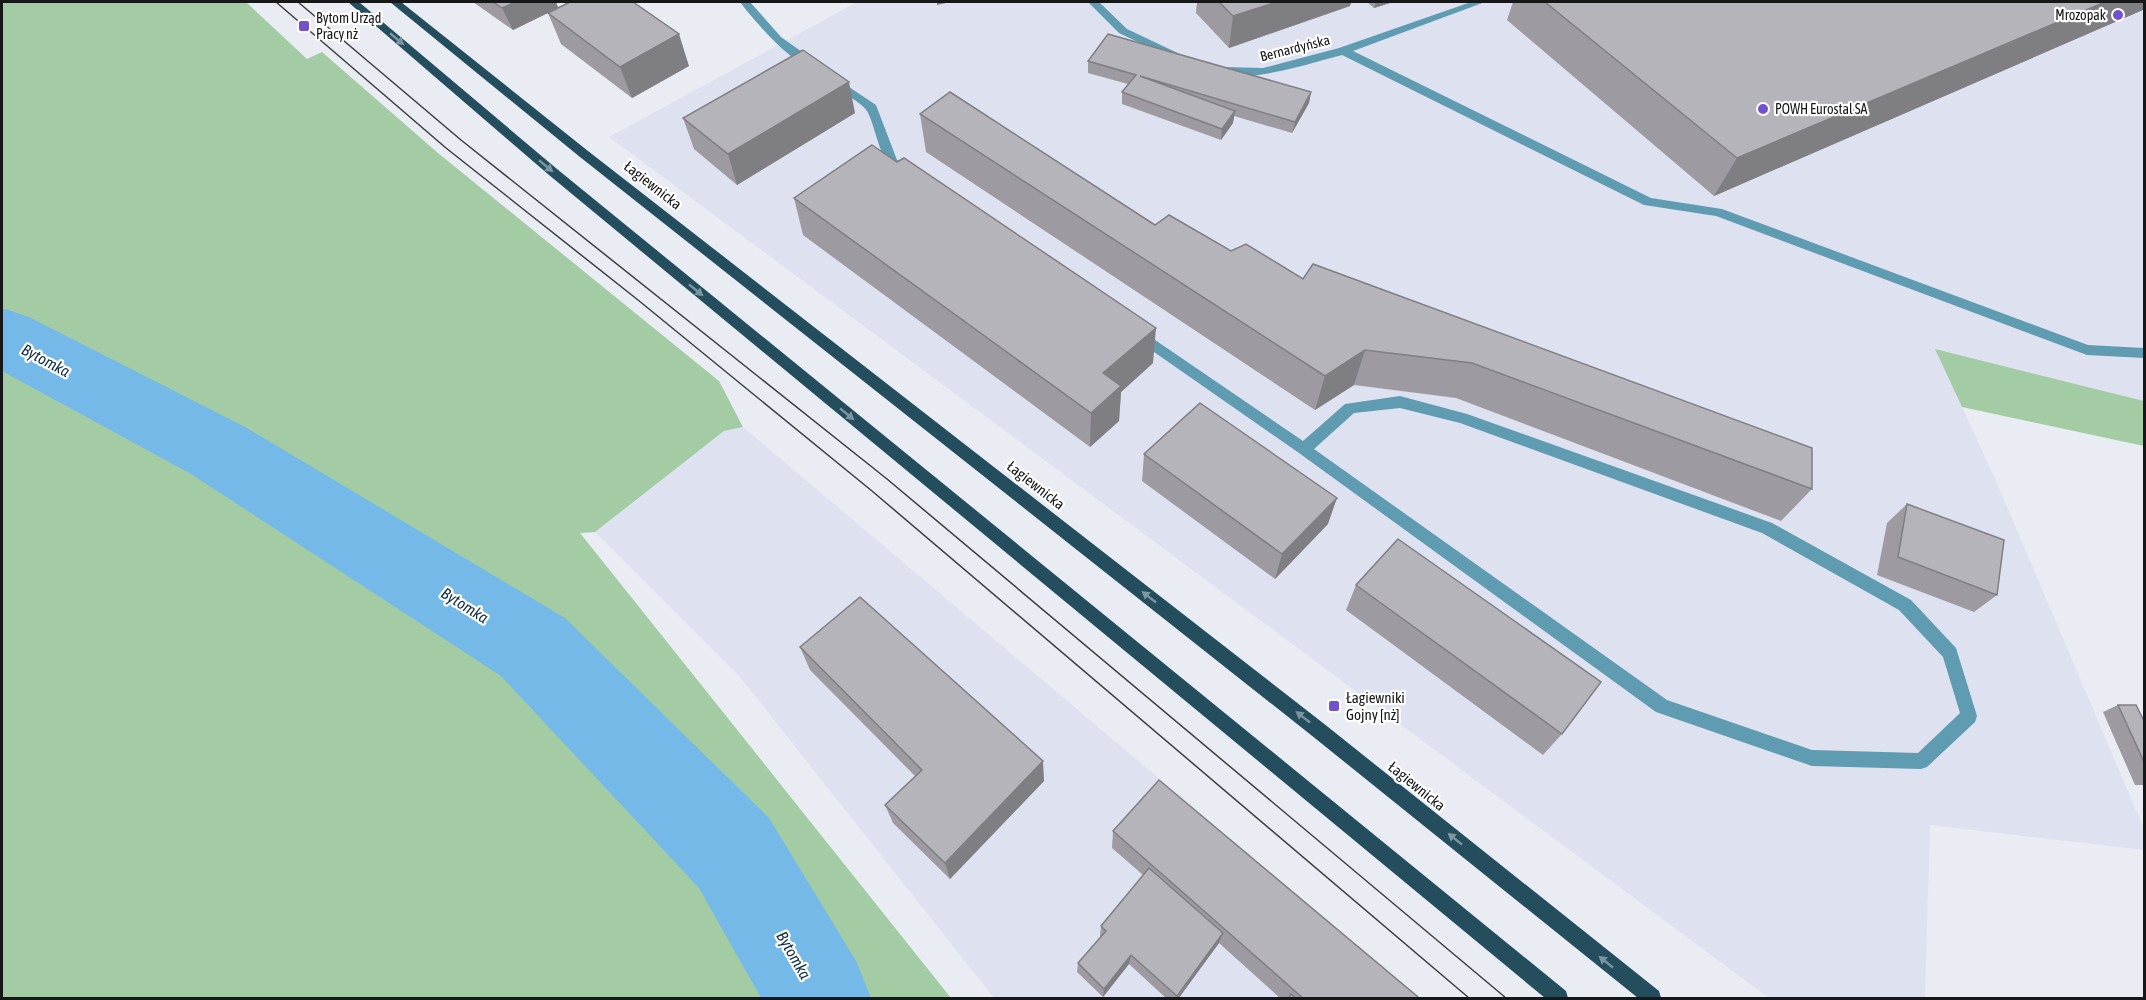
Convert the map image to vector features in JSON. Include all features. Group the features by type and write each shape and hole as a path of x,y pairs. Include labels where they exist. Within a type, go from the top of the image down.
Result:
{"main road":[{"path":"353,2 553,172 1559,999"},
{"name":"Łagiewnicka","path":"395,2 584,154 1317,729 1652,999"}],"street":[{"path":"746,2 777,39 872,108 892,162 911,175"},
{"path":"1093,2 1123,31 1192,62"},
{"name":"Bernardyńska","path":"1212,71 1263,72 1343,51 1480,2"},
{"path":"1343,51 1648,202 1718,212 2087,350 2145,353"},
{"path":"1127,326 1304,449 1662,706 1812,758 1921,761 1969,716 1950,654 1905,605 1767,528 1462,418 1400,402 1350,408 1304,449"}],"shaded area":[{"path":"857,2 2144,2 2144,401 1936,350 1999,488 2144,829 2144,850 1930,825 1925,998 1769,998 609,137"},
{"path":"743,427 1419,998 994,998 740,677 595,532 724,431"}],"green space":[{"path":"2,2 246,2 307,59 322,52 438,153 719,381 743,427 724,431 595,532 580,533 951,998 2,998"},
{"path":"1935,349 2144,401 2144,446 1962,407"}],"building":[{"path":"493,2 516,2 502,8"},
{"path":"570,2 633,2 679,34 620,67 548,13"},
{"path":"1219,2 1277,2 1233,16"},
{"name":"POWH Eurostal SA","path":"1545,2 2105,2 1737,158"},
{"path":"1108,34 1311,92 1295,122 1140,76 1235,111 1222,129 1122,92 1136,75 1088,61"},
{"path":"803,50 849,82 728,154 683,118"},
{"path":"950,92 1155,225 1169,215 1231,251 1246,244 1303,279 1313,264 1812,448 1812,489 1472,363 1365,350 1325,376 920,114"},
{"path":"872,145 897,162 904,158 1156,328 1103,373 1121,386 1091,413 794,198"},
{"path":"1200,403 1337,498 1282,554 1144,454"},
{"path":"1907,504 2004,540 1997,595 1898,557"},
{"path":"1398,539 1601,682 1562,734 1356,585"},
{"path":"860,597 1043,761 945,863 885,805 922,770 800,647"},
{"path":"2118,705 2136,705 2145,720 2145,764"},
{"path":"1159,780 1418,997 1417,999 1304,999 1113,831"},
{"path":"1149,868 1223,933 1177,996 1131,955 1104,989 1078,963 1106,931 1101,926"}],"waterway":[{"name":"Bytomka","path":"2,337 219,451 533,647 734,853 819,998"}],"tram line":[{"path":"276,2 446,148 638,300 872,491 1469,998"},
{"path":"298,2 461,140 887,479 1506,998"}],"place":[{"name":"Mrozopak","path":"2118,15"},
{"name":"Bytom Urząd Pracy nż","path":"304,26"},
{"name":"POWH Eurostal SA","path":"1763,109"},
{"name":"Łagiewniki Gojny [nż]","path":"1334,706"}]}
